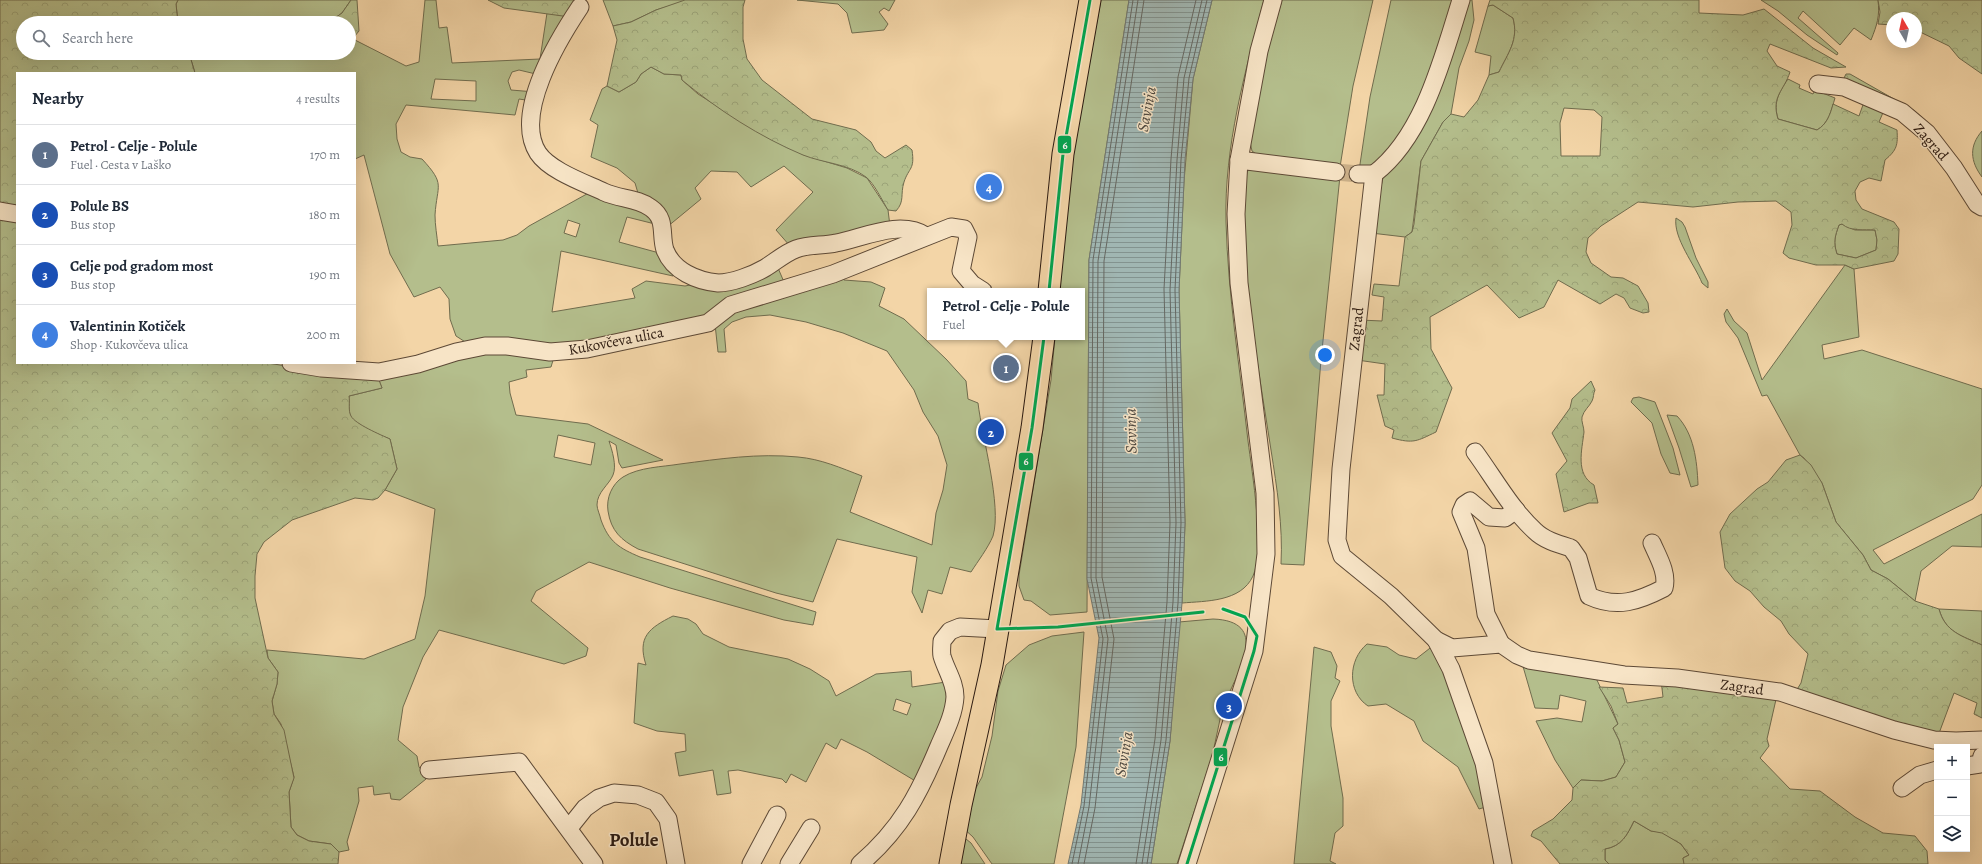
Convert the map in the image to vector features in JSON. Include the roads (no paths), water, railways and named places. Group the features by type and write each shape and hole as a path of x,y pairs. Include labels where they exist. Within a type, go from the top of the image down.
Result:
{"main road":[{"path":"1049,288 1063,154 1090,0"},
{"path":"950,864 961,805 992,665 1032,428 1044,340"}],"street":[{"path":"1187,864 1254,651 1264,579 1266,554 1265,493 1239,283 1236,214 1239,160 1259,51 1273,0"},
{"name":"Zagrad","path":"1460,0 1436,80 1414,126 1385,166 1366,174 1337,540 1342,556 1391,596 1436,640 1452,648 1501,644"},
{"path":"580,7 548,59 536,93 531,117 533,139 538,153 553,168 607,193 650,207 658,214 662,223 665,250 681,270 696,279 719,283 740,278 764,269 795,249 810,245 836,243 870,232 918,230 926,236"},
{"name":"Zagrad","path":"1818,84 1844,87 1902,112 1928,133 1954,168 1977,204 1982,207"},
{"path":"1239,160 1336,172"},
{"path":"0,211 16,214"},
{"name":"Kukovčeva ulica","path":"297,364 322,368 379,372 418,364 456,352 485,346 507,346 550,352 587,349 708,322 731,305 833,274 952,227 964,229 968,237 961,271 972,284 978,288"},
{"path":"1475,452 1516,510 1535,532 1555,543 1571,548 1578,558 1589,596 1602,602 1616,603 1643,599 1664,588 1666,581 1662,565 1652,543"},
{"name":"Zagrad","path":"1516,510 1505,518 1489,517 1470,501 1464,505 1461,512 1476,548 1486,614 1501,644 1516,655 1529,660 1624,675 1678,678 1780,692 1894,730 1934,740 1982,745"},
{"path":"846,864 866,859 898,824 911,806 923,785 951,718 955,696 952,680 942,656 942,641 950,631 960,627 997,629"},
{"name":"Zagrad","path":"1436,640 1451,669 1484,763 1503,864"},
{"path":"1970,766 1980,764 1982,745"},
{"path":"429,770 519,762 594,864"},
{"path":"1902,788 1920,775 1934,771"},
{"path":"569,828 585,808 599,798 614,793 638,795 656,802 668,819 676,864"},
{"path":"751,864 777,815"},
{"path":"789,864 811,828"}],"water":[{"name":"Savinja","path":"1129,0 1212,0 1193,79 1185,160 1179,290 1185,523 1182,603 1170,741 1151,864 1068,864 1081,805 1099,638 1087,579 1089,260"}],"tunnel":[{"path":"1336,172 1358,174"}],"place":[{"name":"Valentinin Kotiček","path":"989,187"},
{"name":"Petrol - Celje - Polule","path":"1006,368"},
{"name":"Polule BS","path":"991,432"},
{"name":"Celje pod gradom most","path":"1229,706"}],"district":[{"name":"Polule","path":"634,839"}]}
